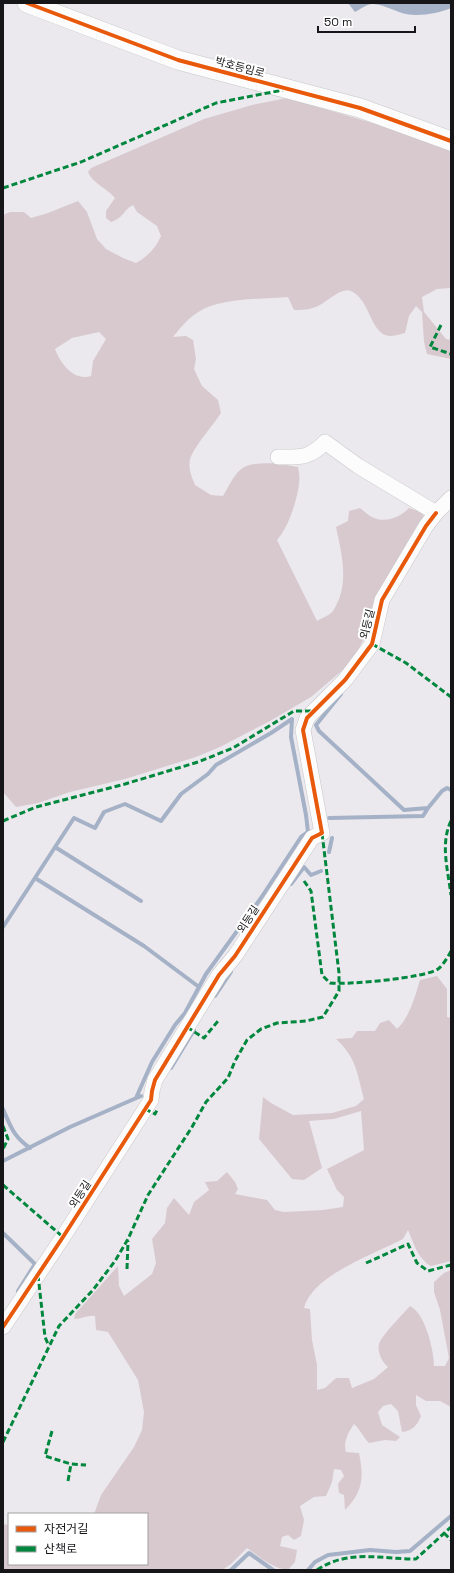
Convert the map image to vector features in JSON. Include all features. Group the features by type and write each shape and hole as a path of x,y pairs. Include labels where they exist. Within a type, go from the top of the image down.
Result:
{"street":[{"name":"박호등임로","path":"27,3 178,60 360,108 451,141"},
{"path":"278,457 301,458 317,451 325,442 358,466 436,513"},
{"name":"외등길","path":"3,1327 151,1100 155,1080 219,975 235,956 312,838 322,833 303,730 307,718 345,680 372,644 382,600 426,526 451,498"}],"shaded area":[{"path":"287,98 379,125 451,151 451,288 437,289 422,297 424,312 446,339 451,340 451,359 427,354 424,342 422,312 416,306 409,316 405,333 390,336 383,334 378,330 358,295 347,290 338,293 318,306 306,310 294,310 288,297 230,301 200,311 189,319 173,337 186,336 193,340 196,359 194,369 202,386 218,400 221,413 199,443 190,460 191,473 195,485 211,495 223,496 235,475 240,470 252,464 268,463 298,467 299,482 294,506 285,529 277,540 317,621 333,611 341,591 343,570 336,527 348,521 349,511 360,508 372,517 384,520 402,514 409,508 423,513 424,522 357,652 344,669 311,697 270,721 220,747 196,757 125,779 70,792 38,803 16,807 3,792 3,215 10,212 24,212 31,218 78,201 87,212 97,239 106,249 136,263 144,258 157,244 161,236 157,226 137,212 133,205 119,218 111,222 106,218 106,211 115,198 96,183 88,172 91,168 204,119 252,105","holes":["99,332 106,339 93,361 91,376 85,377 73,374 64,365 55,349 72,338"]},
{"path":"437,976 447,989 447,1017 451,1018 451,1261 431,1266 426,1263 416,1250 408,1230 403,1239 346,1267 319,1285 309,1296 304,1308 310,1309 312,1340 317,1365 317,1390 325,1388 336,1378 349,1378 352,1388 374,1379 388,1367 380,1357 379,1344 388,1331 410,1306 420,1316 428,1333 434,1359 434,1366 445,1366 449,1358 440,1310 434,1292 434,1282 444,1273 451,1270 451,1407 440,1401 426,1401 416,1395 416,1405 421,1416 414,1427 402,1432 398,1411 391,1404 383,1406 378,1412 382,1425 400,1437 396,1441 385,1440 369,1443 354,1424 347,1438 345,1448 346,1452 359,1453 362,1477 359,1490 345,1510 344,1495 339,1493 338,1484 344,1476 341,1470 334,1469 332,1482 326,1496 314,1497 300,1506 304,1520 301,1536 294,1540 288,1535 282,1537 280,1546 297,1550 295,1562 288,1570 271,1565 247,1548 231,1564 222,1570 3,1570 3,1524 8,1525 8,1565 148,1565 148,1513 94,1513 101,1495 134,1447 142,1430 144,1412 138,1380 108,1332 96,1330 95,1316 74,1319 75,1314 118,1266 119,1286 124,1296 152,1274 156,1263 152,1239 165,1223 167,1208 174,1198 189,1215 194,1202 209,1190 205,1182 217,1181 227,1172 235,1182 238,1189 235,1194 267,1200 275,1210 284,1212 323,1210 343,1207 344,1197 337,1190 327,1169 364,1150 361,1111 334,1119 309,1121 322,1168 304,1180 292,1179 259,1139 263,1097 293,1115 332,1113 356,1106 364,1099 358,1074 348,1053 336,1039 352,1038 357,1031 375,1031 380,1023 389,1020 397,1029 402,1024 409,1012 420,980"}],"water":[{"path":"348,3 451,3 451,8 439,12 411,15 375,4 365,6 355,12"}],"waterway":[{"path":"341,694 316,725 319,731 404,810 428,808 442,791 447,788 451,790"},
{"path":"3,927 74,818 95,828 104,812 125,804 161,821 181,794 208,774 216,765 292,719 291,737 308,832 301,837 261,898 206,974 185,1013 175,1025 152,1062 136,1098"},
{"path":"329,818 423,816 428,808"},
{"path":"329,852 332,838"},
{"path":"55,847 141,901"},
{"path":"291,884 304,867 311,875 321,871"},
{"path":"35,878 144,946 199,987"},
{"path":"215,996 231,972"},
{"path":"171,1068 194,1030"},
{"path":"3,1161 70,1127 141,1096"},
{"path":"3,1109 16,1135 30,1148"},
{"path":"3,1233 35,1264 18,1291"},
{"path":"308,1570 315,1562 328,1555 370,1550 396,1552 410,1551 451,1516"},
{"path":"231,1570 249,1553 273,1570"}],"marked path":[{"path":"3,188 81,162 216,103 283,90"},
{"path":"441,325 430,347 451,354"},
{"path":"372,644 406,663 451,697"},
{"path":"3,821 36,807 125,784 198,762 233,748 294,711 314,711"},
{"path":"451,821 445,848 451,895"},
{"path":"3,1442 59,1326 93,1290 115,1261 128,1239 148,1195 192,1127 206,1102 228,1078 235,1061 247,1040 261,1029 277,1023 306,1021 323,1017 339,991 339,973 322,833"},
{"path":"304,881 311,891 322,975 330,983 386,980 430,972 438,969 451,951"},
{"path":"187,1027 204,1038 218,1021"},
{"path":"145,1109 155,1114 158,1108"},
{"path":"3,1126 8,1139 3,1149"},
{"path":"3,1185 63,1237"},
{"path":"127,1269 128,1241"},
{"path":"366,1263 408,1244 417,1263 428,1271 451,1265"},
{"path":"38,1275 45,1337 49,1346"},
{"path":"52,1431 45,1456 71,1464 86,1465"},
{"path":"68,1481 71,1464"},
{"path":"317,1570 329,1563 353,1557 416,1559 451,1527"},
{"path":"444,1533 451,1540"}],"cycle path":[{"path":"27,3 178,60 360,108 451,141"},
{"path":"3,1327 151,1100 155,1080 219,975 235,956 312,838 322,833 303,730 307,718 345,680 372,644 382,600 426,526 436,513"}]}
